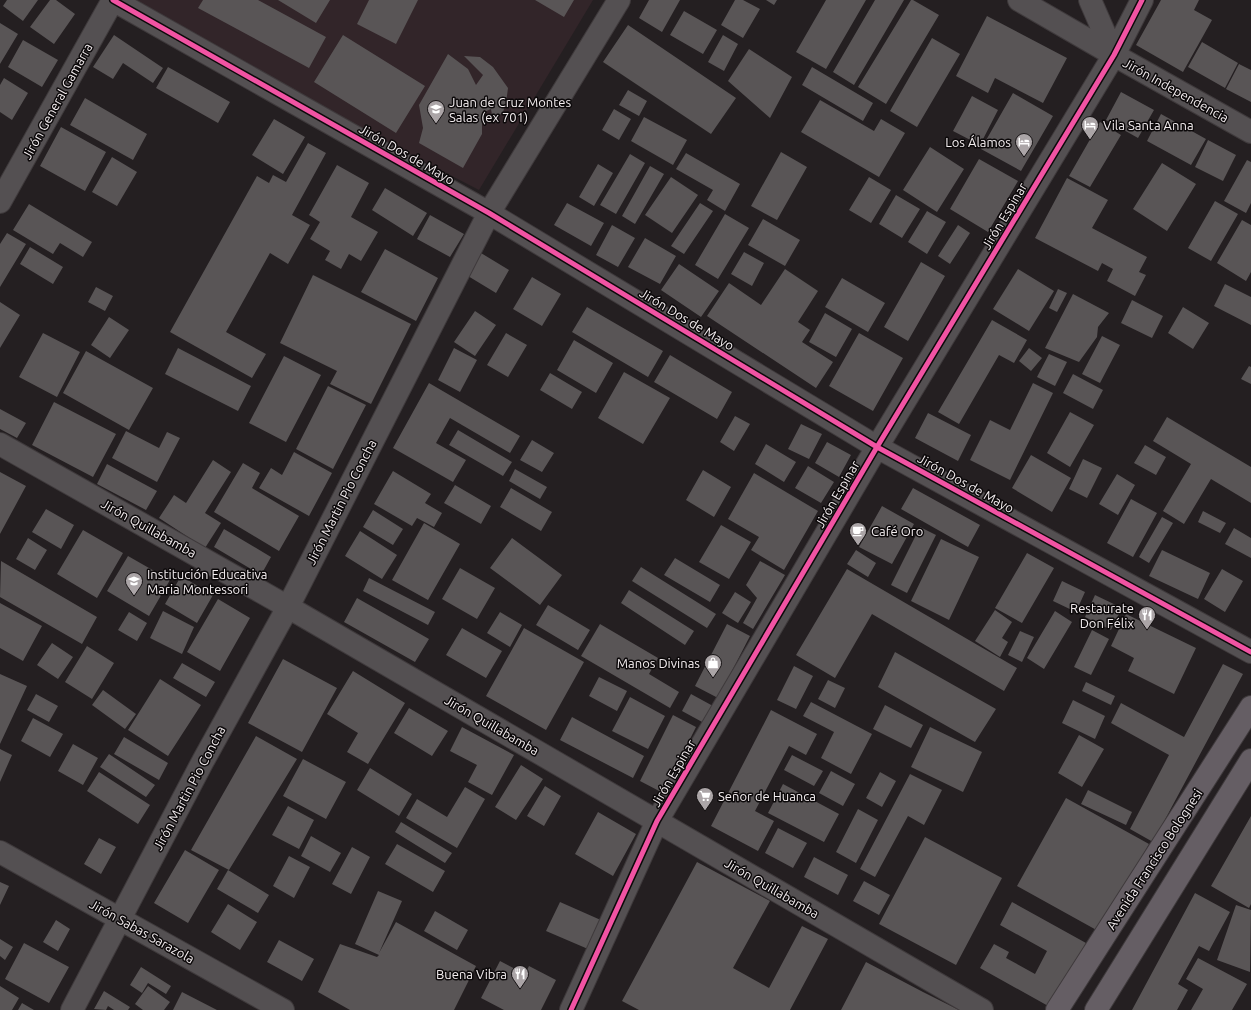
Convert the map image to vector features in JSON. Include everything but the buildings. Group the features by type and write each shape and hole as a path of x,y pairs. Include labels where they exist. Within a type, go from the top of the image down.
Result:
{"highway":[{"name":"Avenida Francisco Bolognesi","path":"1057,1010 1251,707"},
{"path":"1096,1010 1251,760"}],"street":[{"name":"Jirón General Gamarra","path":"0,202 113,0"},
{"name":"Jirón Dos de Mayo","path":"113,0 489,213 878,447 1251,652"},
{"name":"Jirón Martin Pio Concha","path":"72,1010 203,761 288,607 489,213 619,0"},
{"name":"Jirón Independencia","path":"1019,0 1251,132"},
{"path":"1090,0 1114,55"},
{"name":"Jirón Espinar","path":"571,1010 657,821 878,447 1114,55 1142,0"},
{"name":"Jirón Quillabamba","path":"0,444 288,607 982,1010"},
{"name":"Jirón Sabas Sarazola","path":"0,852 283,1010"}],"shaded area":[{"name":"Juan de Cruz Montes Salas (ex 701)","path":"113,0 593,0 479,190"}],"cycle path":[{"path":"113,0 489,213 877,447 1251,652"},
{"path":"571,1010 657,821 877,447 1114,55 1142,0"}],"place":[{"name":"Juan de Cruz Montes Salas (ex 701)","path":"436,124"},
{"name":"Vila Santa Anna","path":"1090,140"},
{"name":"Los Álamos","path":"1024,157"},
{"name":"Café Oro","path":"858,546"},
{"name":"Institución Educativa Maria Montessori","path":"134,596"},
{"name":"Restaurate Don Félix","path":"1147,630"},
{"name":"Manos Divinas","path":"713,678"},
{"name":"Señor de Huanca","path":"705,811"},
{"name":"Buena Vibra","path":"520,989"}]}
